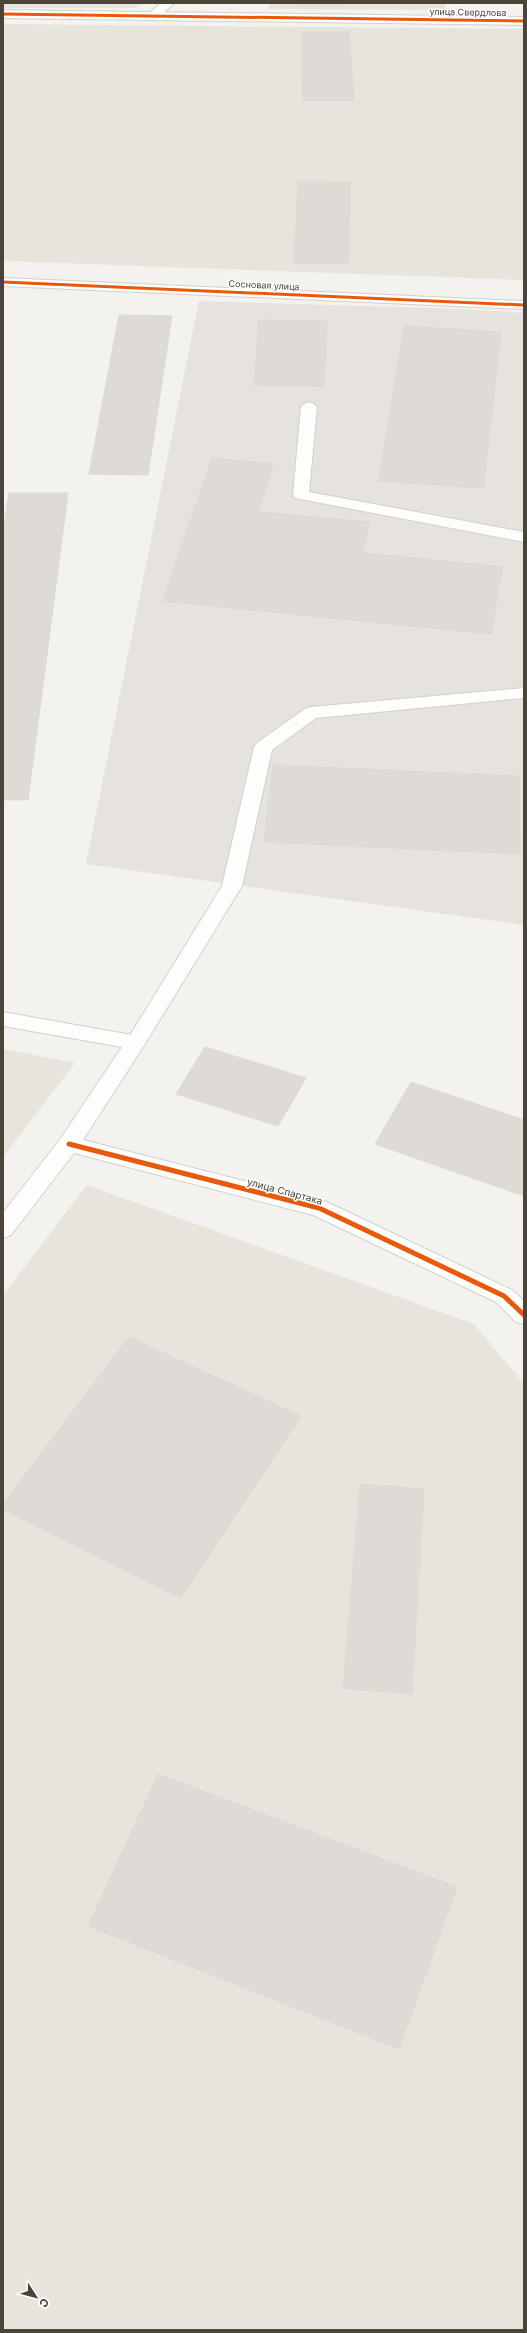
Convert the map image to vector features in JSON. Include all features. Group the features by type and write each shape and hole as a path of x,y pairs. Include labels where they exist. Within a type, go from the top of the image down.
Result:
{"street":[{"path":"153,15 169,3"},
{"name":"улица Свердлова","path":"3,14 153,15 524,22"},
{"name":"Сосновая улица","path":"3,282 524,305"},
{"path":"309,407 301,495 524,537"},
{"path":"3,1229 69,1144 136,1042 232,886 263,747 311,713 524,693"},
{"path":"3,1019 136,1042"},
{"name":"улица Спартака","path":"69,1144 319,1208 504,1296 524,1315"}],"shaded area":[{"path":"3,3 146,3 134,8 3,8"},
{"path":"269,3 445,3 445,10 269,9"},
{"path":"3,24 524,29 524,280 3,261"},
{"path":"199,301 462,309 524,313 524,925 86,864"},
{"path":"3,1049 75,1063 3,1157"},
{"path":"87,1185 474,1324 524,1384 524,2330 3,2330 3,1295"}],"building":[{"path":"343,3 343,4 297,4"},
{"path":"301,32 349,32 354,101 303,101"},
{"path":"298,181 350,182 349,263 294,263"},
{"path":"119,315 172,316 148,475 89,474"},
{"path":"259,320 327,321 324,386 254,385"},
{"path":"404,326 501,332 483,488 379,481"},
{"path":"212,458 273,464 258,512 370,522 362,553 502,567 491,634 163,601"},
{"path":"9,493 68,493 28,800 3,800 3,530"},
{"path":"273,765 519,776 520,854 264,842"},
{"path":"205,1047 306,1078 278,1126 176,1094"},
{"path":"411,1082 524,1120 524,1196 375,1144"},
{"path":"129,1337 301,1416 181,1598 3,1509 3,1504"},
{"path":"360,1484 424,1489 412,1694 343,1688"},
{"path":"158,1774 457,1887 399,2049 88,1926"}],"cycle path":[{"path":"3,14 524,21"},
{"path":"3,282 524,305"},
{"path":"69,1144 319,1208 504,1296 524,1315"}]}
